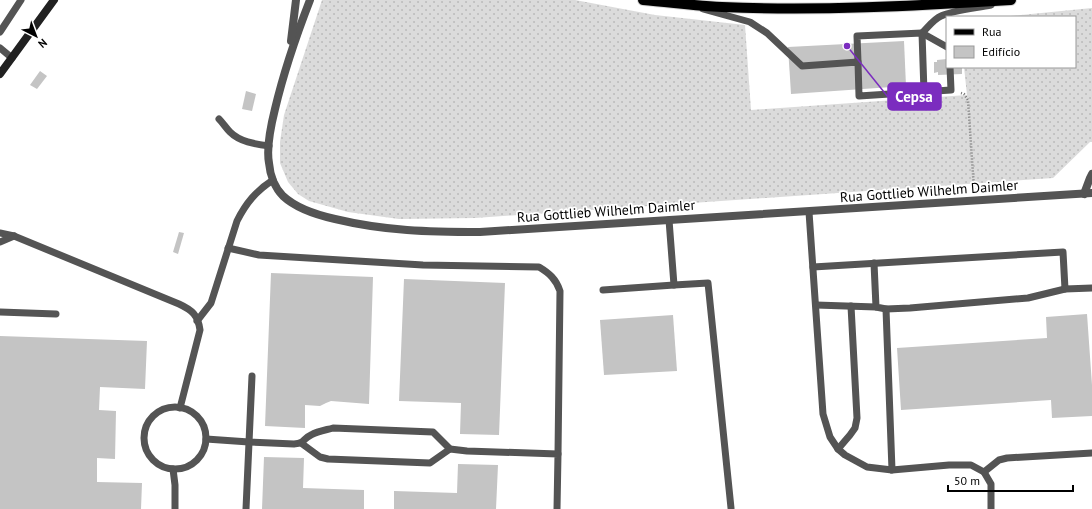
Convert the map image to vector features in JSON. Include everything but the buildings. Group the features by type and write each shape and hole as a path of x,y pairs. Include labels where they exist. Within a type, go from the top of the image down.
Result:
{"main road":[{"path":"643,0 721,7 820,9 916,6 1011,0"}],"street":[{"path":"0,74 54,0"},
{"name":"Rua Gottlieb Wilhelm Daimler","path":"290,54 296,0"},
{"name":"Rua Gottlieb Wilhelm Daimler","path":"310,0 290,54 279,90 272,118 268,162 273,180 283,195 294,204 306,210 349,222 396,230 422,232 480,232 810,212 1088,194 1092,174"}],"lane":[{"path":"0,32 21,0"},
{"path":"924,92 922,33 934,21 940,16 949,13 1019,0"},
{"path":"682,4 750,22 767,33 802,66 858,62"},
{"path":"946,47 922,33 857,36 859,96 951,90 950,68"},
{"path":"0,48 12,58"},
{"path":"219,119 237,138 250,143 269,146"},
{"path":"197,321 211,304 237,221 242,211 256,192 273,180"},
{"path":"810,212 823,414 830,437 838,449 845,455 867,467 892,470 949,465 971,465 984,472 990,484 991,509"},
{"path":"669,220 674,285"},
{"path":"0,233 14,236 188,309 195,316 200,330 180,408"},
{"path":"0,242 14,236"},
{"path":"228,248 259,255 423,265 539,268 546,271 558,285 560,291 557,509"},
{"path":"813,267 1063,252 1065,289"},
{"path":"874,263 876,307"},
{"path":"603,290 708,283 731,508"},
{"path":"816,305 876,307 886,309 910,308 1028,298 1065,289 1092,288"},
{"path":"838,449 855,428 857,418 851,306"},
{"path":"886,309 892,470"},
{"path":"0,312 56,314"},
{"path":"246,509 252,376"},
{"path":"169,408 180,408 188,410 196,415 202,422 206,439 204,449 199,458 190,465 180,469 173,469 160,465 151,458 146,449 144,439 146,428 151,419 159,412 169,408"},
{"path":"301,444 309,436 320,431 333,428 433,432 450,449 467,451 558,454"},
{"path":"206,439 301,444 320,457 335,460 430,463 450,449"},
{"path":"984,472 999,460 1007,458 1092,453"},
{"path":"173,469 176,486 176,509"}],"path":[{"path":"951,90 964,94 968,100 975,201"}],"shaded area":[{"path":"322,0 575,0 655,15 745,25 751,110 967,95 964,68 1076,68 1076,16 1010,16 1092,8 1092,142 1090,142 1053,178 475,218 399,219 348,212 309,201 298,194 288,182 280,163 280,142 284,115"}],"place":[{"name":"Cepsa","path":"847,46"}]}
